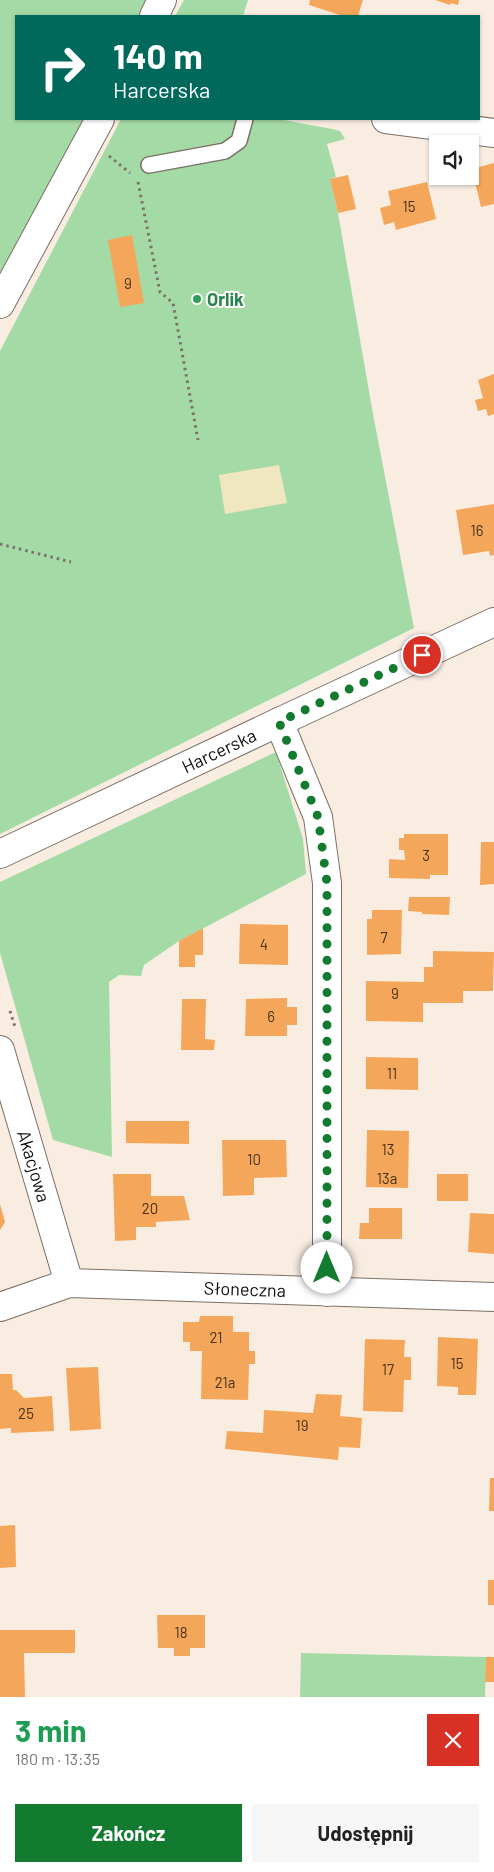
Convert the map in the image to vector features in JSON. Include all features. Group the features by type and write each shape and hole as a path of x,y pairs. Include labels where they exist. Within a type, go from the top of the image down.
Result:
{"street":[{"path":"154,15 162,0"},
{"path":"0,304 99,120"},
{"path":"394,120 494,133"},
{"name":"Harcerska","path":"0,854 494,622"},
{"path":"279,722 318,817 327,883 327,1292"},
{"name":"Akacjowa","path":"8,1040 69,1283"},
{"name":"Słoneczna","path":"0,1307 69,1283 494,1297"}],"lane":[{"path":"149,165 225,151 239,142 245,120"}],"path":[{"path":"138,182 160,292 172,303 198,440"},
{"path":"0,544 71,562"},
{"path":"8,1040 10,1011"}],"green space":[{"path":"0,0 148,0 140,15 15,15 15,120 84,120 0,281"},
{"path":"184,0 248,0 243,15 176,15"},
{"path":"120,120 283,120 340,131 345,139 327,144 336,177 330,179 338,213 373,414 414,628 0,834 0,351"},
{"path":"276,752 303,839 306,874 179,941 144,965 141,976 119,975 109,982 112,1157 53,1140 0,953 0,882"},
{"path":"301,1653 486,1657 485,1697 300,1697"}],"sand":[{"path":"279,465 287,503 225,514 219,475"}],"building":[{"path":"310,0 363,0 358,15 340,15 309,5"},
{"path":"435,0 459,0 458,5 451,3 450,5"},
{"path":"494,163 494,204 481,207 476,185 479,185 479,167"},
{"path":"348,175 356,209 338,213 330,179"},
{"path":"427,182 436,219 396,230 394,222 384,225 380,208 391,205 388,191"},
{"path":"132,235 144,303 120,307 108,240"},
{"path":"494,374 494,414 488,416 486,409 478,411 475,400 483,398 478,380"},
{"path":"494,504 494,555 490,556 489,551 463,555 456,510"},
{"path":"404,834 448,834 448,875 430,875 430,879 389,878 389,859 405,860 404,850 399,850 399,838 404,838"},
{"path":"481,842 494,842 494,884 480,885"},
{"path":"409,897 450,897 449,915 422,914 422,912 408,911"},
{"path":"372,910 402,910 401,954 367,955 367,919 372,919"},
{"path":"240,924 288,925 288,965 239,964"},
{"path":"203,928 203,955 195,955 195,967 179,967 179,941"},
{"path":"433,951 494,952 493,991 463,991 463,1003 423,1003 423,1022 366,1021 366,981 424,982 424,967 433,967"},
{"path":"287,998 287,1007 297,1007 297,1025 287,1025 287,1036 245,1036 246,999"},
{"path":"182,999 206,999 205,1039 215,1040 214,1050 181,1050"},
{"path":"366,1057 418,1058 418,1090 366,1089"},
{"path":"126,1121 189,1121 189,1144 126,1143"},
{"path":"367,1130 409,1131 408,1188 366,1187"},
{"path":"222,1140 286,1140 287,1177 254,1178 254,1195 223,1196"},
{"path":"113,1174 151,1174 151,1196 184,1196 190,1220 156,1222 156,1227 136,1227 136,1240 115,1241"},
{"path":"437,1174 468,1174 468,1201 437,1201"},
{"path":"0,1204 5,1222 0,1230"},
{"path":"369,1208 402,1208 402,1239 359,1239 360,1223 369,1223"},
{"path":"470,1213 494,1214 494,1254 468,1252"},
{"path":"200,1316 233,1316 233,1332 249,1332 249,1351 255,1351 255,1364 249,1364 248,1400 201,1399 202,1351 190,1351 190,1342 183,1342 183,1322 199,1322"},
{"path":"438,1337 478,1339 476,1395 458,1395 458,1387 437,1386"},
{"path":"365,1339 405,1340 404,1357 411,1357 411,1380 404,1380 403,1412 363,1411"},
{"path":"98,1367 101,1429 70,1431 66,1368"},
{"path":"0,1374 12,1374 13,1390 16,1390 24,1398 52,1396 54,1431 11,1433 11,1428 0,1429"},
{"path":"316,1394 342,1395 340,1416 362,1418 360,1448 339,1447 338,1460 225,1449 227,1431 263,1433 264,1410 313,1413"},
{"path":"490,1478 494,1478 494,1511 489,1511"},
{"path":"15,1525 16,1567 0,1568 0,1526"},
{"path":"488,1580 494,1580 494,1605 488,1605"},
{"path":"157,1615 205,1615 205,1648 190,1648 190,1656 174,1656 174,1648 158,1648"},
{"path":"0,1630 75,1630 75,1653 24,1653 25,1697 0,1697"},
{"path":"486,1657 494,1657 494,1682 485,1682"}],"place":[{"name":"Orlik","path":"197,299"}],"route":[{"path":"327,1268 327,883 318,817 279,722 422,655"}]}
